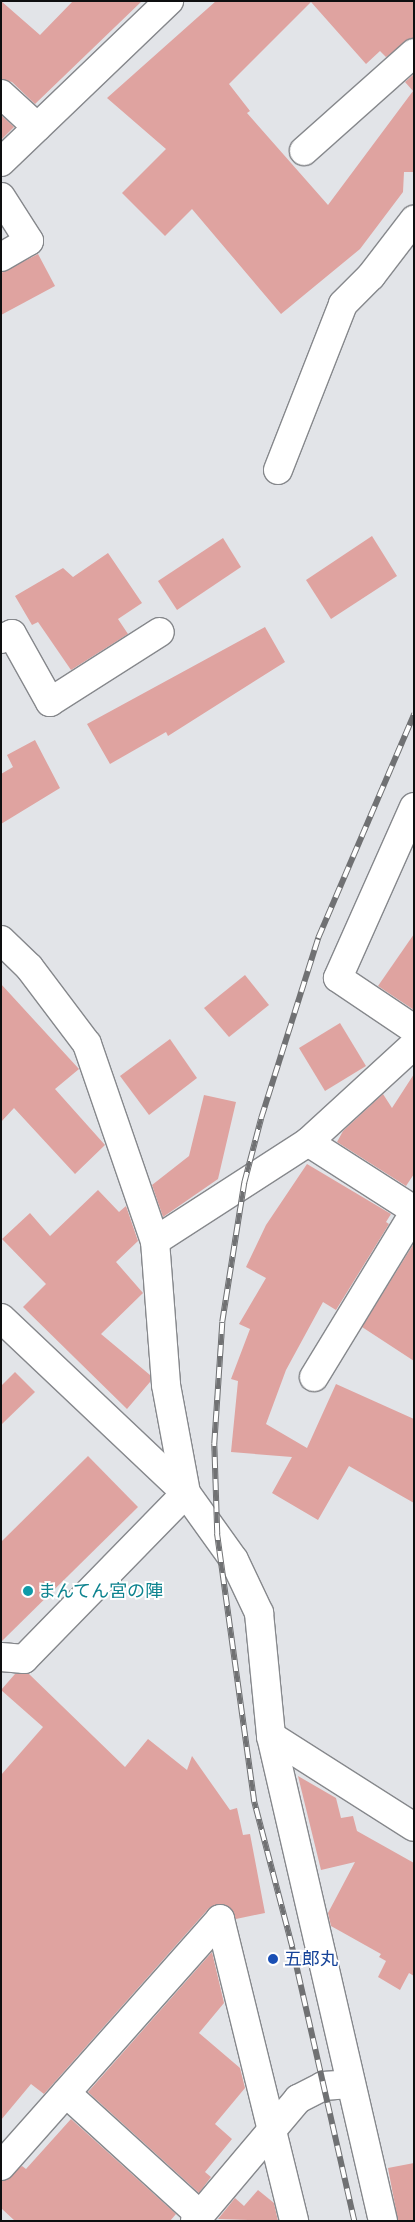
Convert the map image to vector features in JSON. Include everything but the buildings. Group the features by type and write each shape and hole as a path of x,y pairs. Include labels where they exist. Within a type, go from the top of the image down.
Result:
{"street":[{"path":"1,162 169,1"},
{"path":"304,151 414,53"},
{"path":"1,94 37,127"},
{"path":"1,197 29,241 1,257"},
{"path":"278,470 343,304 371,276 414,220"},
{"path":"1,639 12,634 50,702 160,632"},
{"path":"414,807 338,978 414,1029"},
{"path":"1,940 29,967 87,1044 155,1241 166,1385 186,1493"},
{"path":"155,1241 308,1142 414,1044"},
{"path":"308,1142 414,1212 314,1377"},
{"path":"1,1318 186,1493 234,1560 259,1613 271,1736 383,2221"},
{"path":"1,1657 24,1659 186,1493"},
{"path":"271,1736 414,1827"},
{"path":"1,2166 220,1920 294,2221"},
{"path":"66,2093 197,2218 298,2099 323,2086 350,2084"}],"railway":[{"path":"354,2221 292,1947 254,1802 217,1534 214,1444 222,1322 244,1183 261,1118 318,938 414,714"}],"place":[{"name":"まんてん宮の陣","path":"28,1591"},
{"name":"五郎丸","path":"273,1959"}]}
